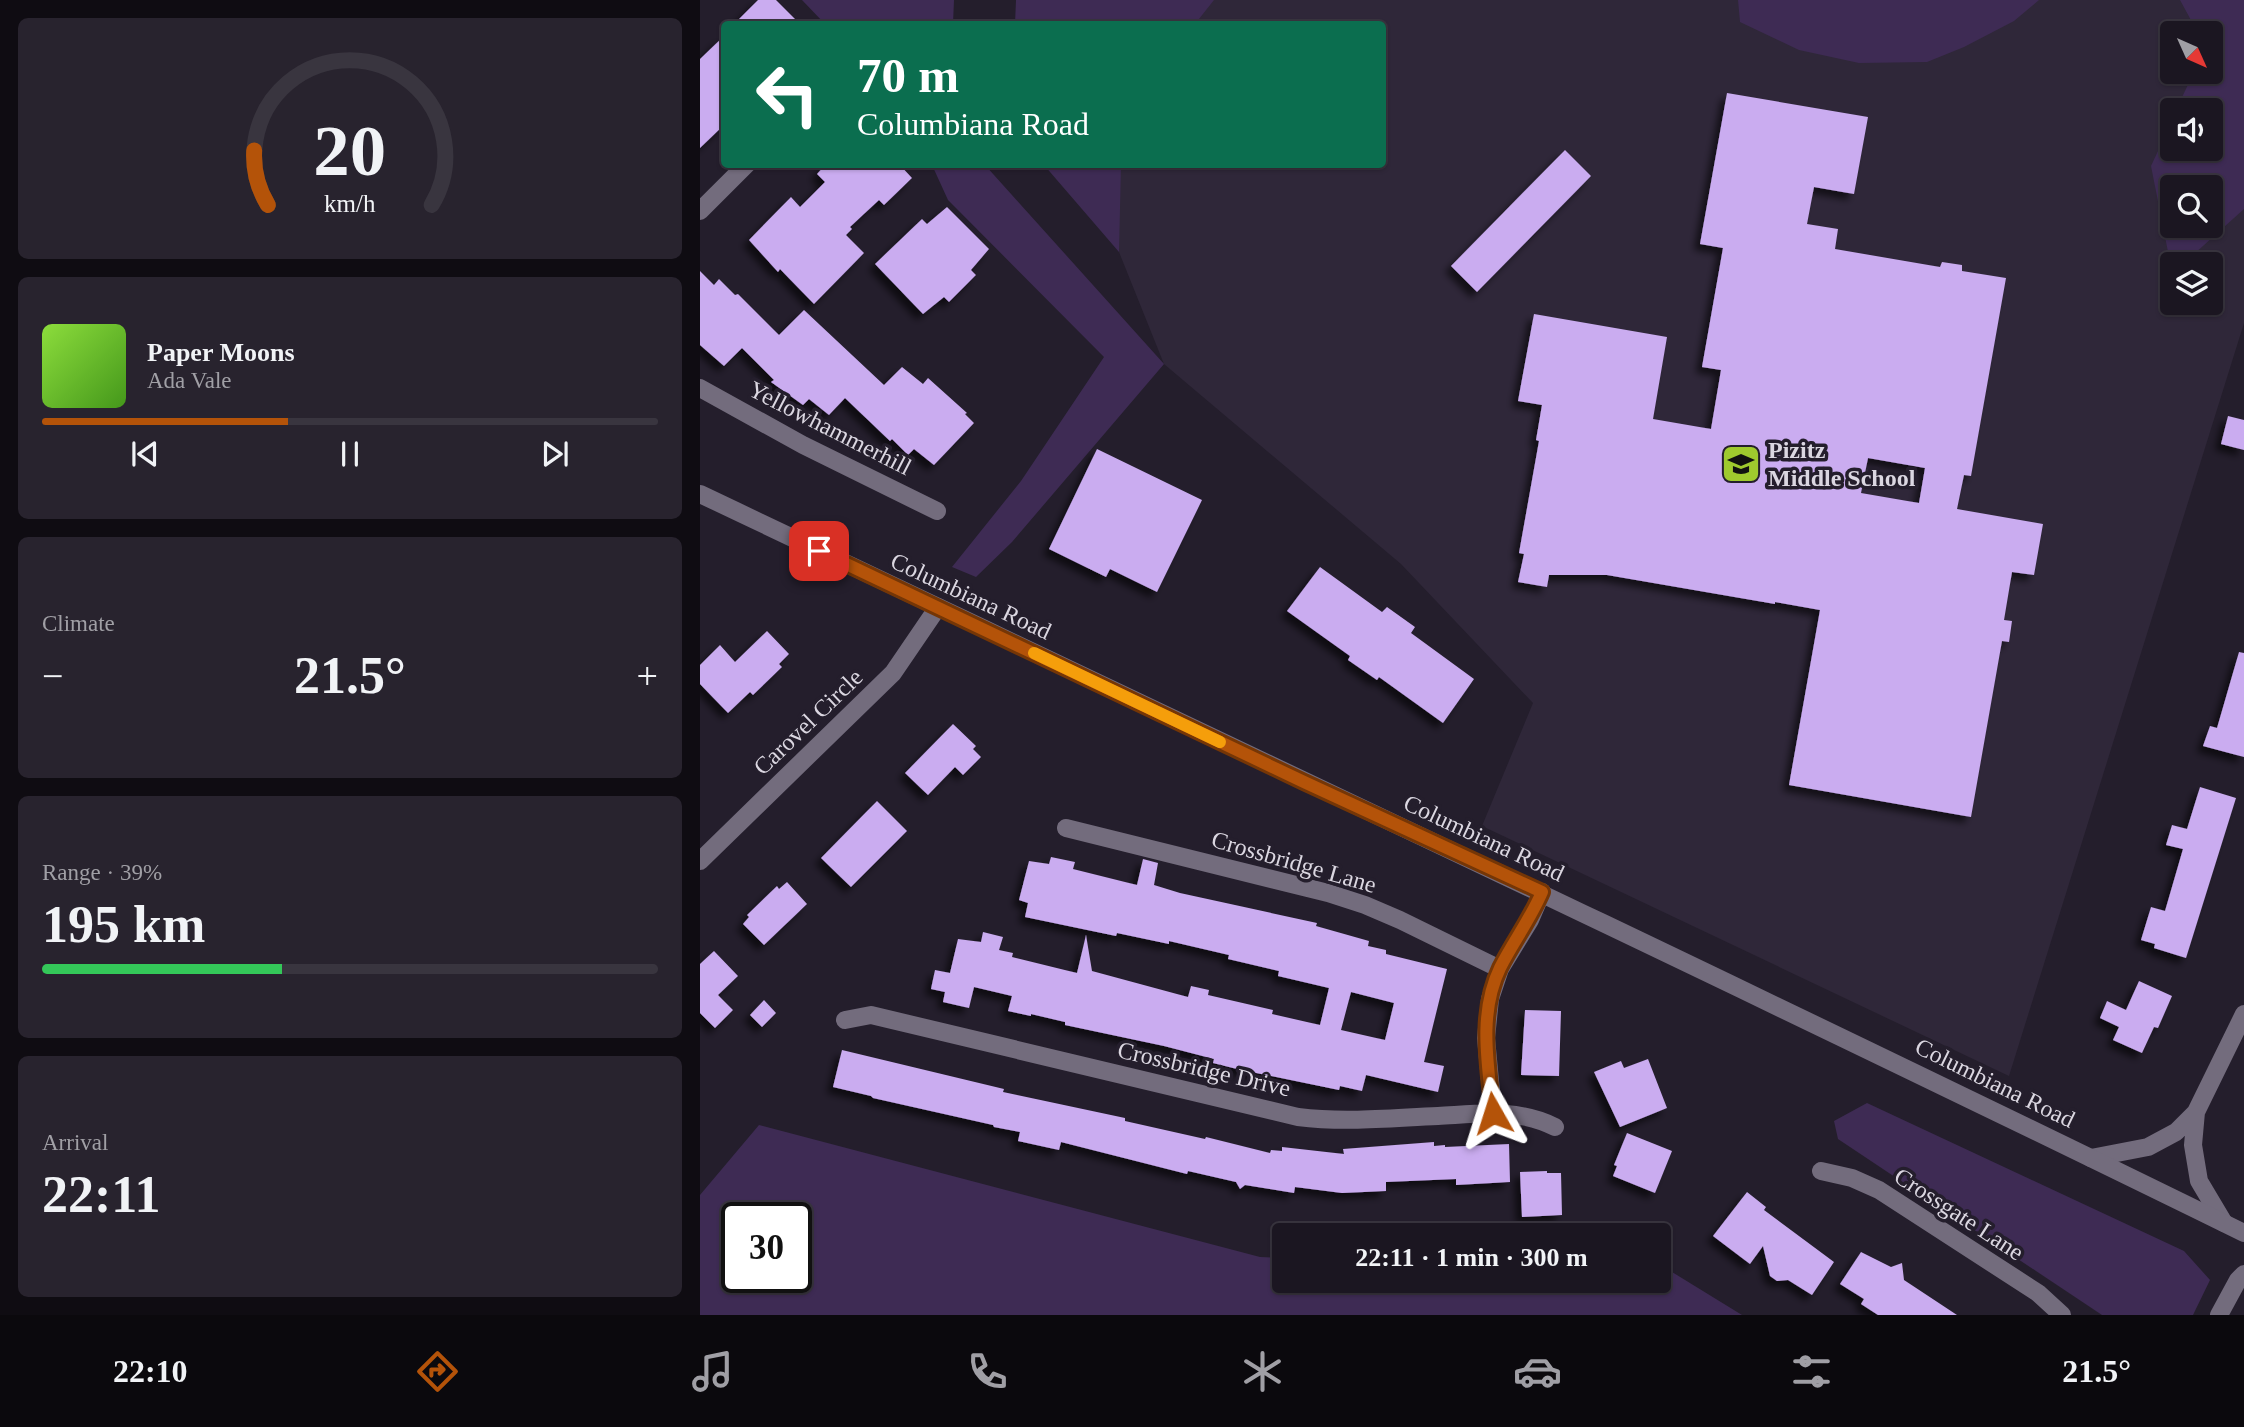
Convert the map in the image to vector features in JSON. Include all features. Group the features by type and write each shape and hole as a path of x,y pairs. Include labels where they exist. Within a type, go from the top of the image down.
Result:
{"street":[{"path":"700,211 743,168"},
{"name":"Yellowhammerhill","path":"700,388 803,445 937,511"},
{"name":"Columbiana Road","path":"700,494 1542,892 2244,1233"},
{"name":"Carovel Circle","path":"700,861 893,673 938,607"},
{"name":"Crossbridge Lane","path":"1066,828 1365,905 1500,969"},
{"path":"1493,1113 1486,1038 1490,999 1500,969 1530,920 1542,892"},
{"path":"2091,1157 2148,1147 2176,1132 2196,1112 2244,1014"},
{"name":"Crossbridge Drive","path":"845,1020 871,1015 1298,1117 1332,1121 1493,1113 1538,1118 1555,1127"},
{"path":"2196,1112 2193,1145 2199,1181 2224,1223"},
{"name":"Crossgate Lane","path":"1821,1171 1852,1178 1879,1190 2038,1293 2062,1315"},
{"path":"2219,1315 2244,1274"}],"shaded area":[{"path":"802,0 954,0 953,21 822,21"},
{"path":"1016,0 1214,0 1197,21 1015,21"},
{"name":"Pizitz Middle School","path":"1190,0 2244,0 2244,323 2009,1076 1482,826 1533,703 1401,564 1164,364 1119,252 1104,168 1386,168 1386,21 1168,21"},
{"path":"1738,0 2039,0 2014,21 1964,47 1927,62 1859,63 1799,50 1740,22"},
{"path":"2180,0 2244,0 2244,209 2223,228 2223,175 2160,175 2160,211 2151,166 2160,147 2160,161 2223,161 2223,98 2182,98 2188,84 2223,84 2223,21 2191,21"},
{"path":"933,168 988,168 1164,364 1012,542 976,577 952,567 1021,481 1104,357 948,200"},
{"path":"1047,168 1121,168 1119,252"},
{"path":"2165,238 2212,238 2196,252 2168,252"},
{"path":"1867,1103 2184,1251 2210,1280 2193,1315 2102,1315 1838,1139 1834,1121"},
{"path":"759,1125 1260,1257 1272,1258 1272,1293 1671,1293 1671,1271 1742,1315 700,1315 700,1195"}],"building":[{"path":"758,0 776,0 797,21 737,21"},
{"path":"721,39 721,128 700,148 700,59"},
{"path":"1727,93 1868,117 1854,194 1814,187 1807,224 1838,229 1835,249 1940,267 1942,262 1962,265 1962,271 2006,278 1971,476 1964,475 1957,509 2043,524 2034,575 2012,572 2004,620 2012,621 2009,642 2002,641 1971,817 1789,785 1820,610 1607,575 1549,575 1547,587 1518,582 1524,554 1519,553 1539,441 1536,440 1542,405 1518,401 1534,314 1667,337 1653,419 1711,429 1721,370 1702,367 1723,248 1700,244","holes":["1868,458 1925,468 1919,503 1861,493"]},
{"path":"1565,150 1591,176 1477,292 1451,266"},
{"path":"822,168 903,168 912,178 884,205 879,200 850,227 852,229 846,235 864,253 814,304 780,269 778,272 749,240 791,197 800,207 825,182 817,174"},
{"path":"947,207 989,249 971,270 976,275 949,302 944,297 923,314 875,264 922,219 927,224"},
{"path":"700,271 714,285 719,279 735,295 738,294 779,335 804,310 884,385 902,367 923,384 928,378 967,413 965,414 974,423 934,465 914,449 908,455 845,398 829,415 809,399 803,405 771,382 774,380 742,348 724,366 700,345"},
{"path":"2228,416 2244,420 2244,450 2221,444"},
{"path":"1097,449 1202,500 1157,592 1110,569 1106,577 1049,549"},
{"path":"1320,567 1382,612 1387,607 1415,627 1411,633 1474,679 1443,723 1379,677 1377,680 1348,660 1350,656 1287,611"},
{"path":"767,631 789,654 779,664 782,667 753,695 750,692 728,713 700,684 700,665 720,645 735,662"},
{"path":"2239,652 2244,653 2244,757 2203,746 2210,726 2217,728"},
{"path":"953,724 976,746 973,749 981,757 963,775 955,767 928,795 905,773"},
{"path":"2200,787 2236,798 2186,958 2154,948 2155,944 2141,940 2151,907 2165,911 2183,849 2166,845 2172,825 2187,829"},
{"path":"877,801 907,831 851,887 821,858"},
{"path":"1051,857 1075,862 1073,869 1137,885 1143,859 1158,863 1154,885 1317,923 1316,926 1369,941 1368,946 1386,950 1386,954 1447,969 1424,1062 1444,1066 1438,1092 1366,1075 1362,1091 1340,1086 1339,1090 1237,1069 1213,1063 1214,1059 1164,1046 1065,1025 1065,1022 1031,1014 1008,1011 1012,996 974,987 969,1008 943,1002 945,992 931,989 935,970 950,973 958,939 981,942 983,932 1003,937 999,950 1013,953 1012,957 1077,973 1086,935 1092,971 1188,997 1191,986 1209,990 1208,995 1273,1010 1272,1014 1320,1025 1329,988 1278,976 1279,971 1228,959 1229,955 1169,941 1169,944 1117,933 1116,936 1025,917 1028,903 1019,900 1029,861 1049,864","holes":["1351,992 1394,1003 1385,1040 1341,1030"]},
{"path":"787,882 807,904 764,945 743,924 749,917 747,915 777,886 779,889"},
{"path":"714,951 738,976 718,995 733,1010 715,1028 700,1013 700,964"},
{"path":"2139,981 2172,996 2158,1028 2154,1027 2142,1053 2113,1040 2119,1027 2100,1018 2107,1001 2126,1010"},
{"path":"764,1000 776,1013 762,1027 750,1015"},
{"path":"1525,1010 1561,1011 1559,1076 1521,1075"},
{"path":"842,1050 1004,1089 1003,1092 1270,1153 1271,1150 1282,1151 1282,1147 1344,1154 1343,1149 1434,1142 1434,1146 1445,1147 1509,1144 1510,1182 1456,1185 1456,1179 1386,1182 1386,1191 1342,1193 1295,1187 1294,1193 1245,1185 1240,1189 1236,1182 1188,1171 1187,1174 1061,1142 1059,1150 1018,1141 1020,1132 833,1087"},
{"path":"1648,1059 1667,1108 1620,1127 1594,1072 1621,1061 1624,1068"},
{"path":"1627,1133 1672,1151 1655,1193 1613,1176 1617,1166 1614,1165"},
{"path":"1520,1172 1561,1173 1562,1215 1522,1217"},
{"path":"1747,1192 1766,1207 1764,1210 1834,1262 1812,1295 1788,1280 1777,1281 1770,1276 1763,1246 1750,1264 1713,1236"},
{"path":"1861,1252 1891,1267 1902,1263 1904,1280 1957,1315 1878,1315 1861,1304 1864,1299 1840,1284"}],"slow traffic":[{"path":"1034,653 1220,742"}],"place":[{"name":"Pizitz Middle School","path":"1741,464"}],"route":[{"path":"819,551 1542,892 1530,920 1500,969 1490,999 1486,1038 1493,1113"}]}
